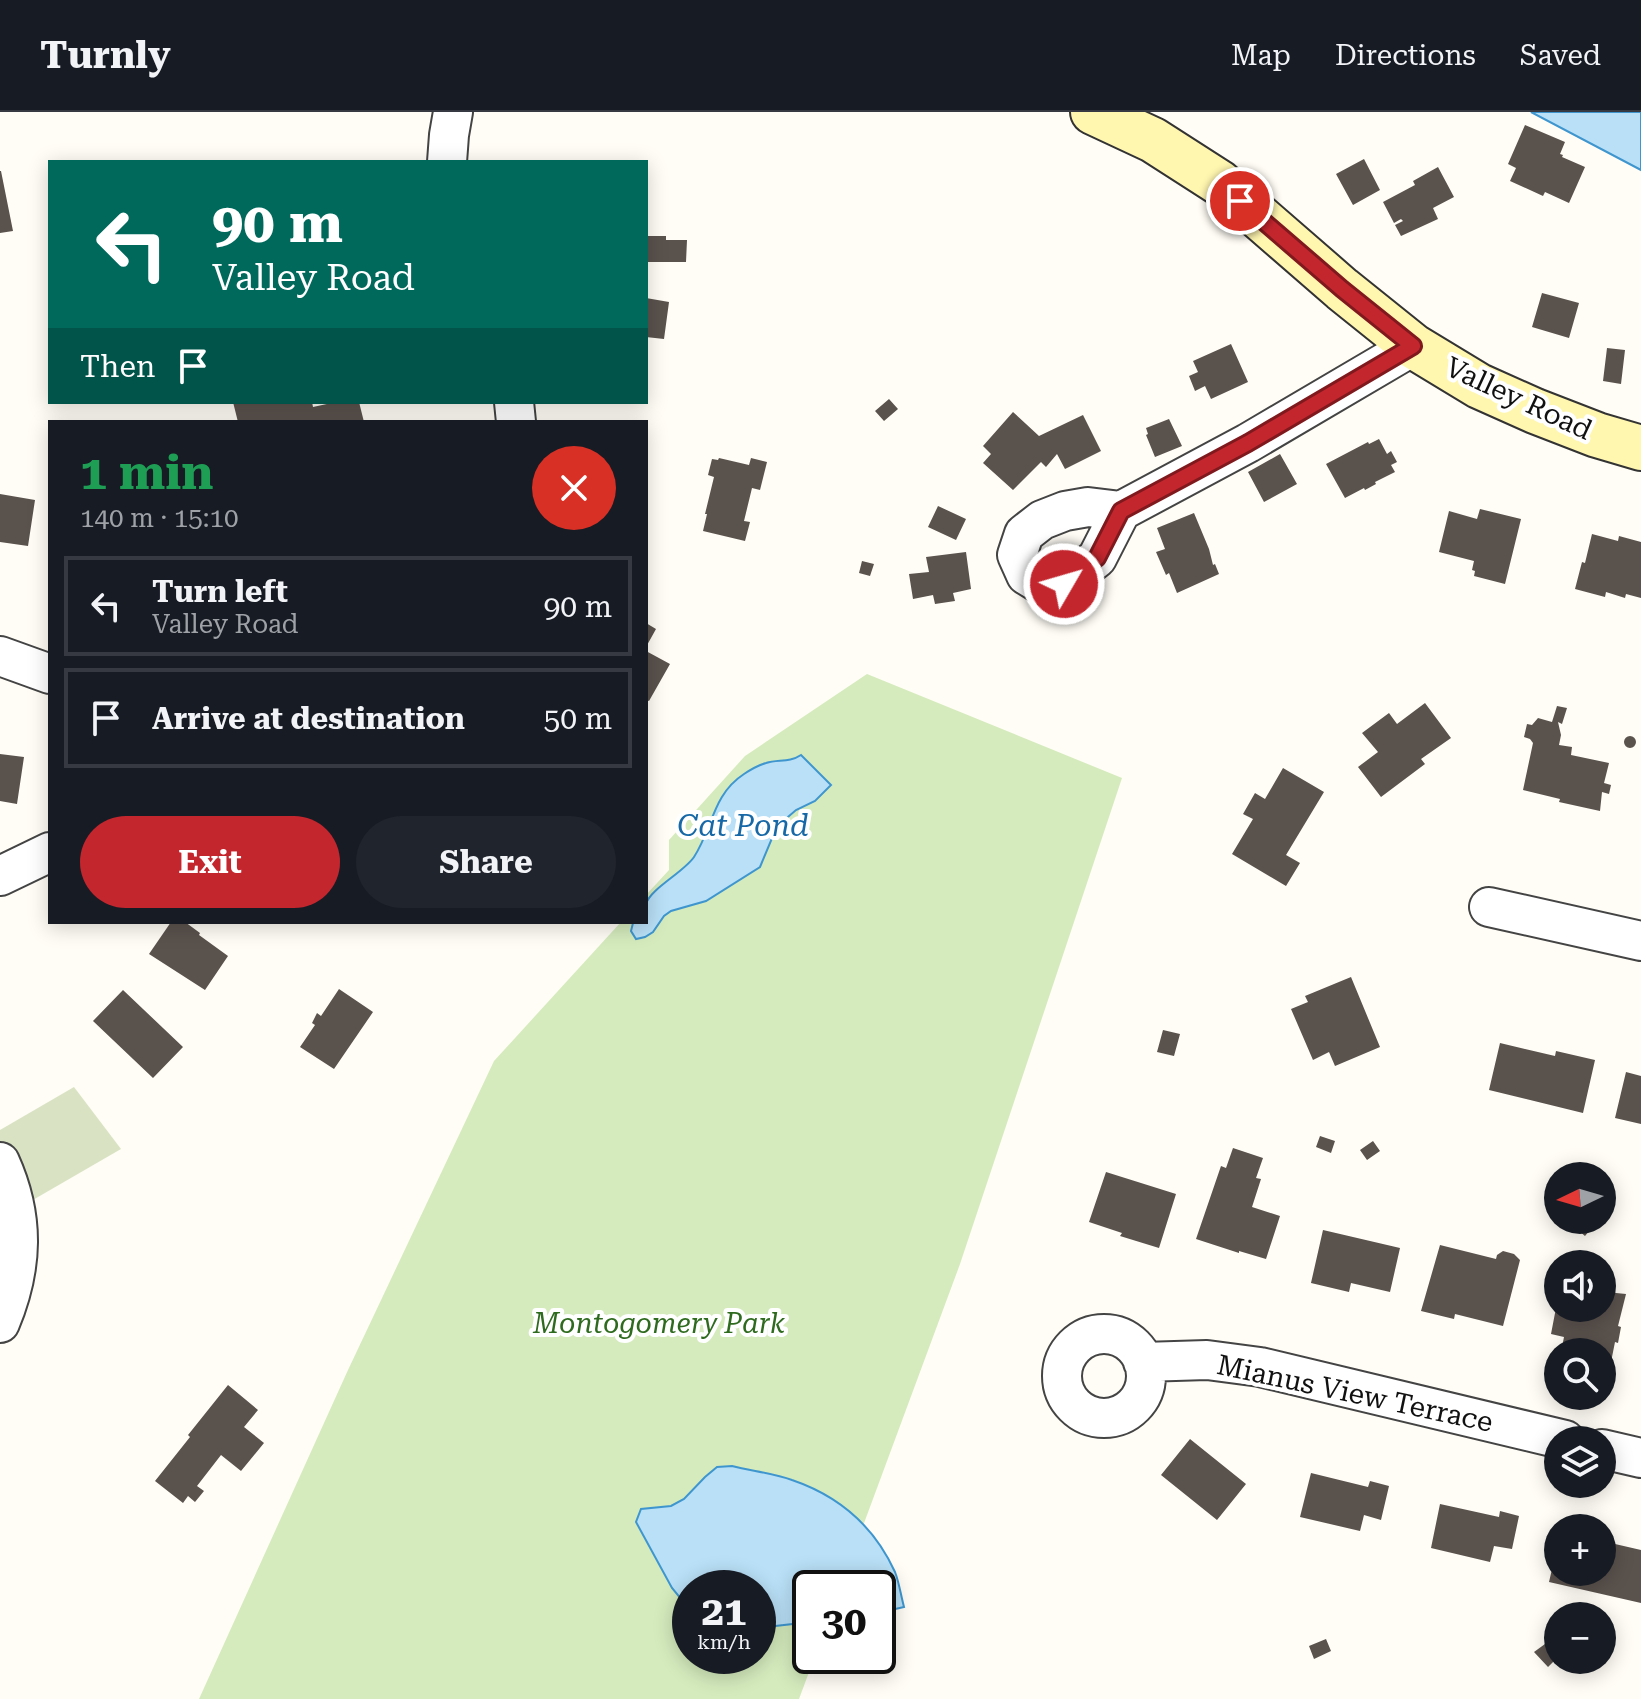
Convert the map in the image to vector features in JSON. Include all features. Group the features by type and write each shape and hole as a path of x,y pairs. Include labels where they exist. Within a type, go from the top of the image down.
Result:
{"main road":[{"name":"Valley Road","path":"1093,112 1153,140 1220,183 1413,346 1479,386 1597,435 1641,448"}],"street":[{"path":"447,160 453,112"},
{"path":"1121,511 1248,443 1413,346"},
{"path":"0,656 48,673"},
{"path":"0,876 48,853"},
{"path":"1489,907 1641,941"},
{"path":"0,1162 12,1197 19,1238 17,1269 10,1300 0,1323"},
{"name":"Mianus View Terrace","path":"1143,1362 1207,1360 1260,1367 1544,1435"},
{"path":"1616,1452 1641,1458"}],"green space":[{"name":"Montogomery Park","path":"867,674 1122,778 960,1264 847,1570 792,1570 792,1674 808,1674 799,1699 199,1699 348,1370 494,1061 619,924 648,924 648,893 669,870 669,840 745,756"},
{"path":"74,1087 121,1149 0,1219 0,1130"}],"water":[{"path":"1531,112 1641,112 1641,170"},
{"name":"Cat Pond","path":"801,755 831,785 815,801 796,810 781,823 760,867 706,901 671,911 653,932 636,939 631,931 633,924 648,924 649,898 694,857 719,802 733,782 760,765"},
{"path":"732,1466 777,1476 825,1495 866,1527 893,1570 792,1570 792,1624 776,1626 776,1570 672,1570 672,1588 636,1522 641,1509 671,1506 684,1499 717,1467"},
{"path":"896,1576 904,1607 896,1609"}],"building":[{"path":"1525,125 1565,142 1560,154 1562,157 1585,167 1569,203 1545,192 1543,196 1510,181 1516,168 1508,164"},
{"path":"1364,159 1380,190 1353,205 1336,174"},
{"path":"1438,167 1454,197 1433,208 1438,219 1401,236 1395,225 1403,221 1394,223 1383,202 1415,185 1413,181"},
{"path":"0,171 13,231 0,233"},
{"path":"648,236 687,240 686,262 648,262"},
{"path":"1542,293 1579,303 1569,338 1532,327"},
{"path":"648,298 669,302 664,339 648,337"},
{"path":"1231,344 1248,382 1211,399 1205,386 1195,391 1189,376 1198,372 1193,361"},
{"path":"1607,348 1625,350 1621,384 1603,381"},
{"path":"889,399 898,409 884,421 875,411"},
{"path":"234,404 312,404 313,407 360,404 364,420 238,420"},
{"path":"1013,412 1039,436 1083,415 1101,451 1065,469 1057,454 1046,467 1041,462 1013,490 983,463 991,454 983,446"},
{"path":"1169,419 1182,446 1155,457 1146,428"},
{"path":"1379,439 1387,454 1391,451 1397,462 1391,465 1395,472 1345,498 1326,464"},
{"path":"1280,454 1297,484 1264,502 1248,472"},
{"path":"751,458 767,462 760,490 752,488 744,521 750,522 745,541 703,531 714,477 708,475 712,459 749,465"},
{"path":"0,494 35,500 28,546 0,542"},
{"path":"938,506 966,519 956,540 928,527"},
{"path":"1480,509 1521,519 1505,584 1474,576 1474,561 1439,552 1449,511 1477,519"},
{"path":"1194,513 1219,574 1177,593 1156,552 1165,549 1157,528"},
{"path":"1592,534 1618,541 1619,536 1641,542 1641,598 1626,594 1625,598 1606,592 1605,597 1575,589"},
{"path":"966,552 971,589 953,593 955,601 935,604 933,595 913,599 909,574 929,572 926,557"},
{"path":"862,561 874,564 870,576 859,573"},
{"path":"648,624 656,629 648,643"},
{"path":"648,652 670,664 648,701"},
{"path":"1425,703 1451,738 1421,759 1425,764 1381,797 1358,767 1378,752 1362,733 1389,713 1397,724"},
{"path":"1557,706 1567,708 1562,724 1558,722 1561,735 1559,745 1572,747 1571,755 1609,763 1604,783 1611,785 1609,794 1602,792 1600,811 1523,790 1533,743 1524,737 1527,724 1532,725 1538,718 1552,722"},
{"path":"1625,737 1635,737 1635,747 1625,747"},
{"path":"0,754 24,757 17,804 0,801"},
{"path":"1283,768 1324,792 1286,855 1300,863 1286,886 1232,854 1253,819 1243,814 1255,793 1265,799"},
{"path":"170,924 188,924 228,956 205,990 149,954"},
{"path":"1351,977 1380,1047 1335,1066 1329,1052 1313,1060 1291,1009 1308,1002 1305,996"},
{"path":"339,989 373,1012 334,1069 300,1047 315,1025 312,1023 317,1013 321,1016"},
{"path":"123,990 183,1047 153,1078 93,1021"},
{"path":"1163,1030 1180,1034 1174,1056 1157,1052"},
{"path":"1500,1043 1555,1056 1556,1051 1595,1060 1583,1113 1489,1090"},
{"path":"1626,1072 1641,1076 1641,1124 1615,1118"},
{"path":"1320,1136 1335,1141 1331,1153 1316,1147"},
{"path":"1373,1141 1380,1151 1367,1160 1360,1150"},
{"path":"1233,1148 1263,1158 1256,1178 1261,1179 1252,1207 1280,1216 1266,1259 1196,1239 1221,1166 1226,1168"},
{"path":"1106,1172 1176,1194 1159,1248 1089,1222"},
{"path":"1323,1230 1400,1248 1390,1292 1351,1283 1349,1292 1311,1283"},
{"path":"1440,1245 1496,1259 1503,1251 1514,1254 1520,1260 1503,1326 1455,1314 1454,1319 1421,1311"},
{"path":"1616,1293 1626,1294 1618,1326 1621,1327 1618,1343 1616,1338 1564,1338 1551,1334 1553,1322 1616,1322"},
{"path":"228,1385 258,1410 244,1427 264,1443 241,1471 221,1455 197,1486 204,1491 195,1502 188,1496 183,1503 155,1481"},
{"path":"1190,1439 1246,1484 1217,1520 1161,1475"},
{"path":"1311,1473 1368,1487 1370,1481 1389,1486 1381,1520 1364,1515 1360,1531 1300,1517"},
{"path":"1440,1504 1499,1517 1500,1511 1519,1516 1512,1549 1494,1546 1490,1562 1431,1548"},
{"path":"1616,1544 1641,1550 1641,1603 1567,1586 1616,1586"},
{"path":"1326,1639 1331,1651 1314,1659 1309,1646"},
{"path":"1544,1645 1544,1663 1534,1652"}],"route":[{"path":"1064,584 1097,558 1121,511 1248,443 1413,346 1240,201"}]}
